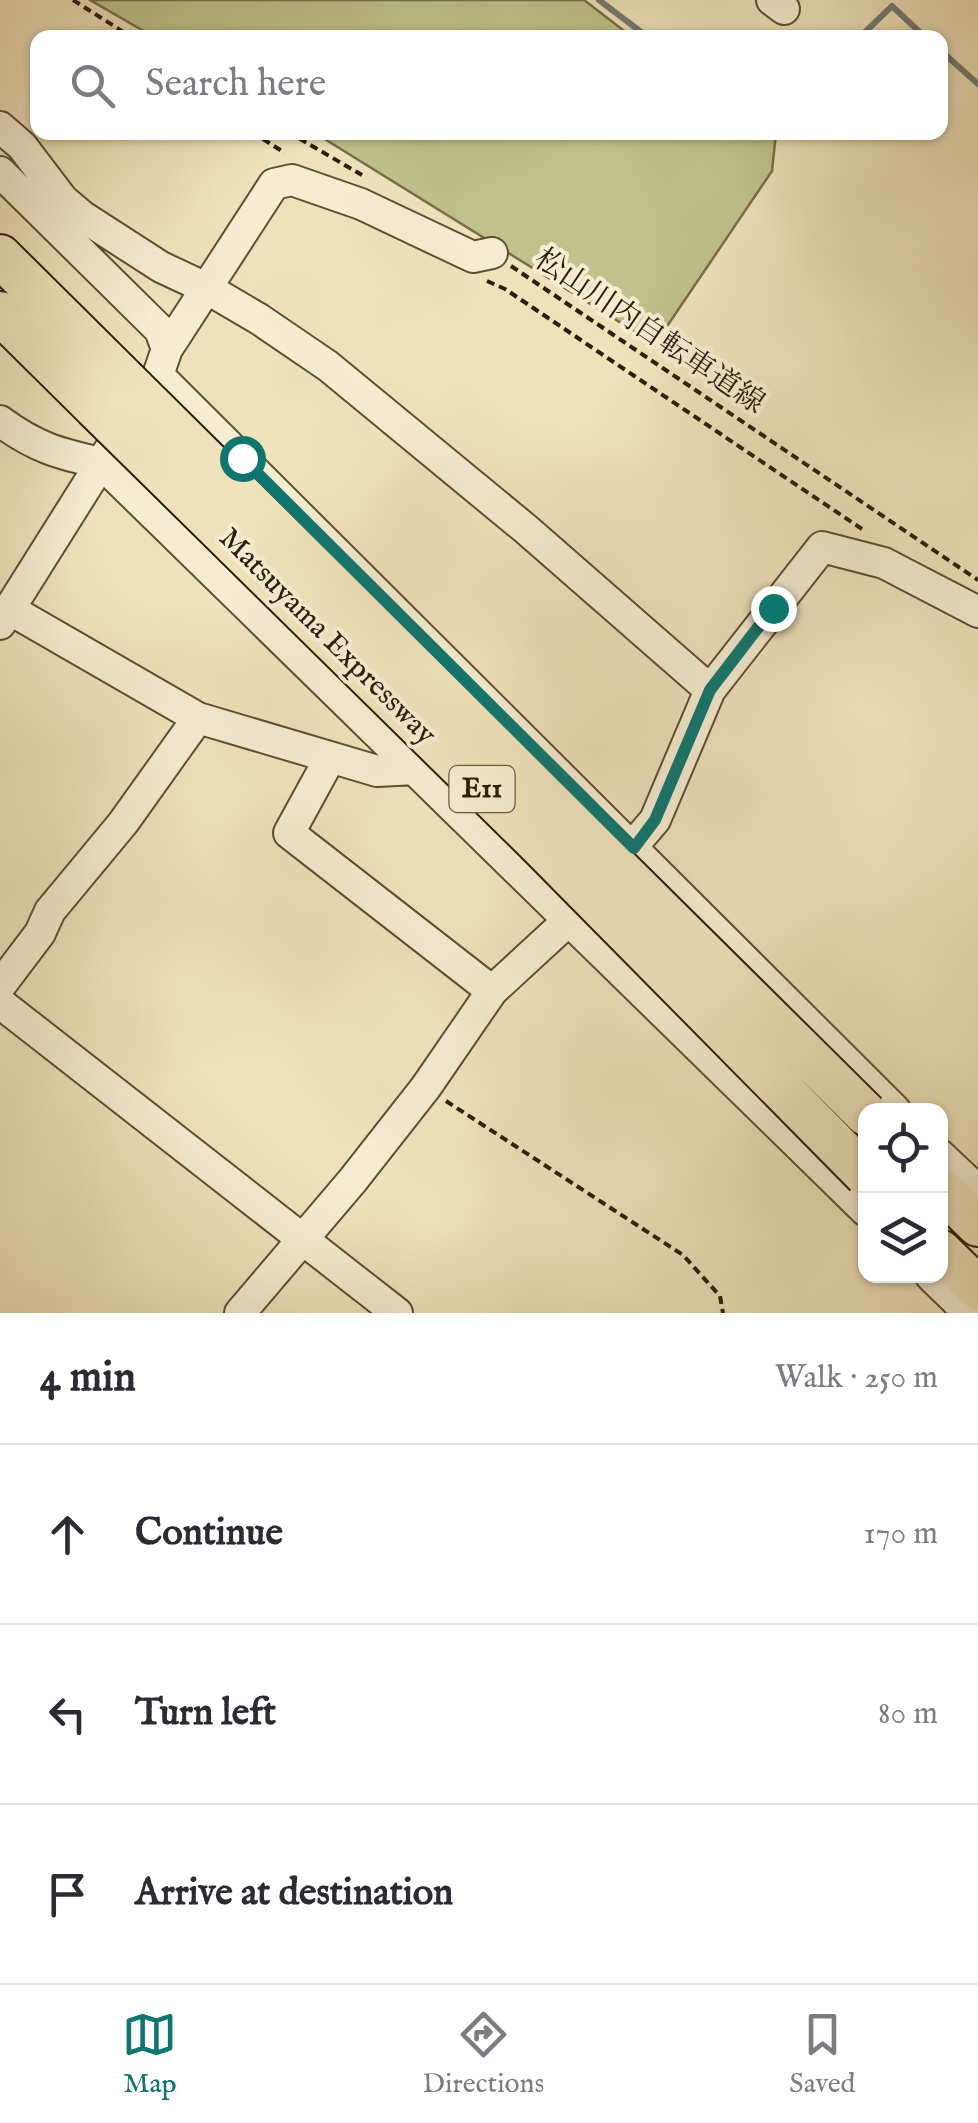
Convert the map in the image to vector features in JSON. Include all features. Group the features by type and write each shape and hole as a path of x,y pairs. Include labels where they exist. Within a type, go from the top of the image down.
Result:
{"highway":[{"name":"Matsuyama Expressway","path":"0,256 136,377 858,1106"},
{"name":"Matsuyama Expressway","path":"0,312 136,377 541,846 858,1167"},
{"path":"945,1193 978,1225"},
{"path":"948,1259 978,1288"}],"street":[{"path":"0,128 22,146 63,200 82,216 161,267 208,289 328,366 378,404 710,690"},
{"path":"0,172 160,330 101,462 5,616 198,718 377,770 417,769"},
{"path":"136,377 208,289 274,184 292,180 361,204 482,264"},
{"path":"136,377 634,848 888,1103"},
{"path":"0,421 42,448 101,462 858,1204"},
{"path":"240,1313 426,1087 492,991 569,920 634,848 655,820 710,690 822,547 884,564 978,612"},
{"path":"0,986 40,933 50,911 123,823 198,718"},
{"path":"330,758 289,833 492,991"},
{"path":"0,1003 397,1313"},
{"path":"948,1162 978,1191"},
{"path":"938,1283 969,1313"}],"path":[{"path":"73,0 120,30"},
{"path":"264,140 284,153"},
{"path":"302,140 364,176"},
{"path":"482,264 504,290 876,539"},
{"name":"松山川内自転車道線","path":"482,264 978,580"},
{"path":"426,1087 683,1255 720,1296 722,1313"}],"green space":[{"path":"90,0 584,0 623,30 142,30"},
{"path":"326,140 775,140 772,171 655,344"}],"waterway":[{"path":"599,0 638,30"},
{"path":"867,30 892,6 918,30"},
{"path":"948,57 978,84"}],"route":[{"path":"242,458 634,848 655,820 710,690 773,608"}]}
